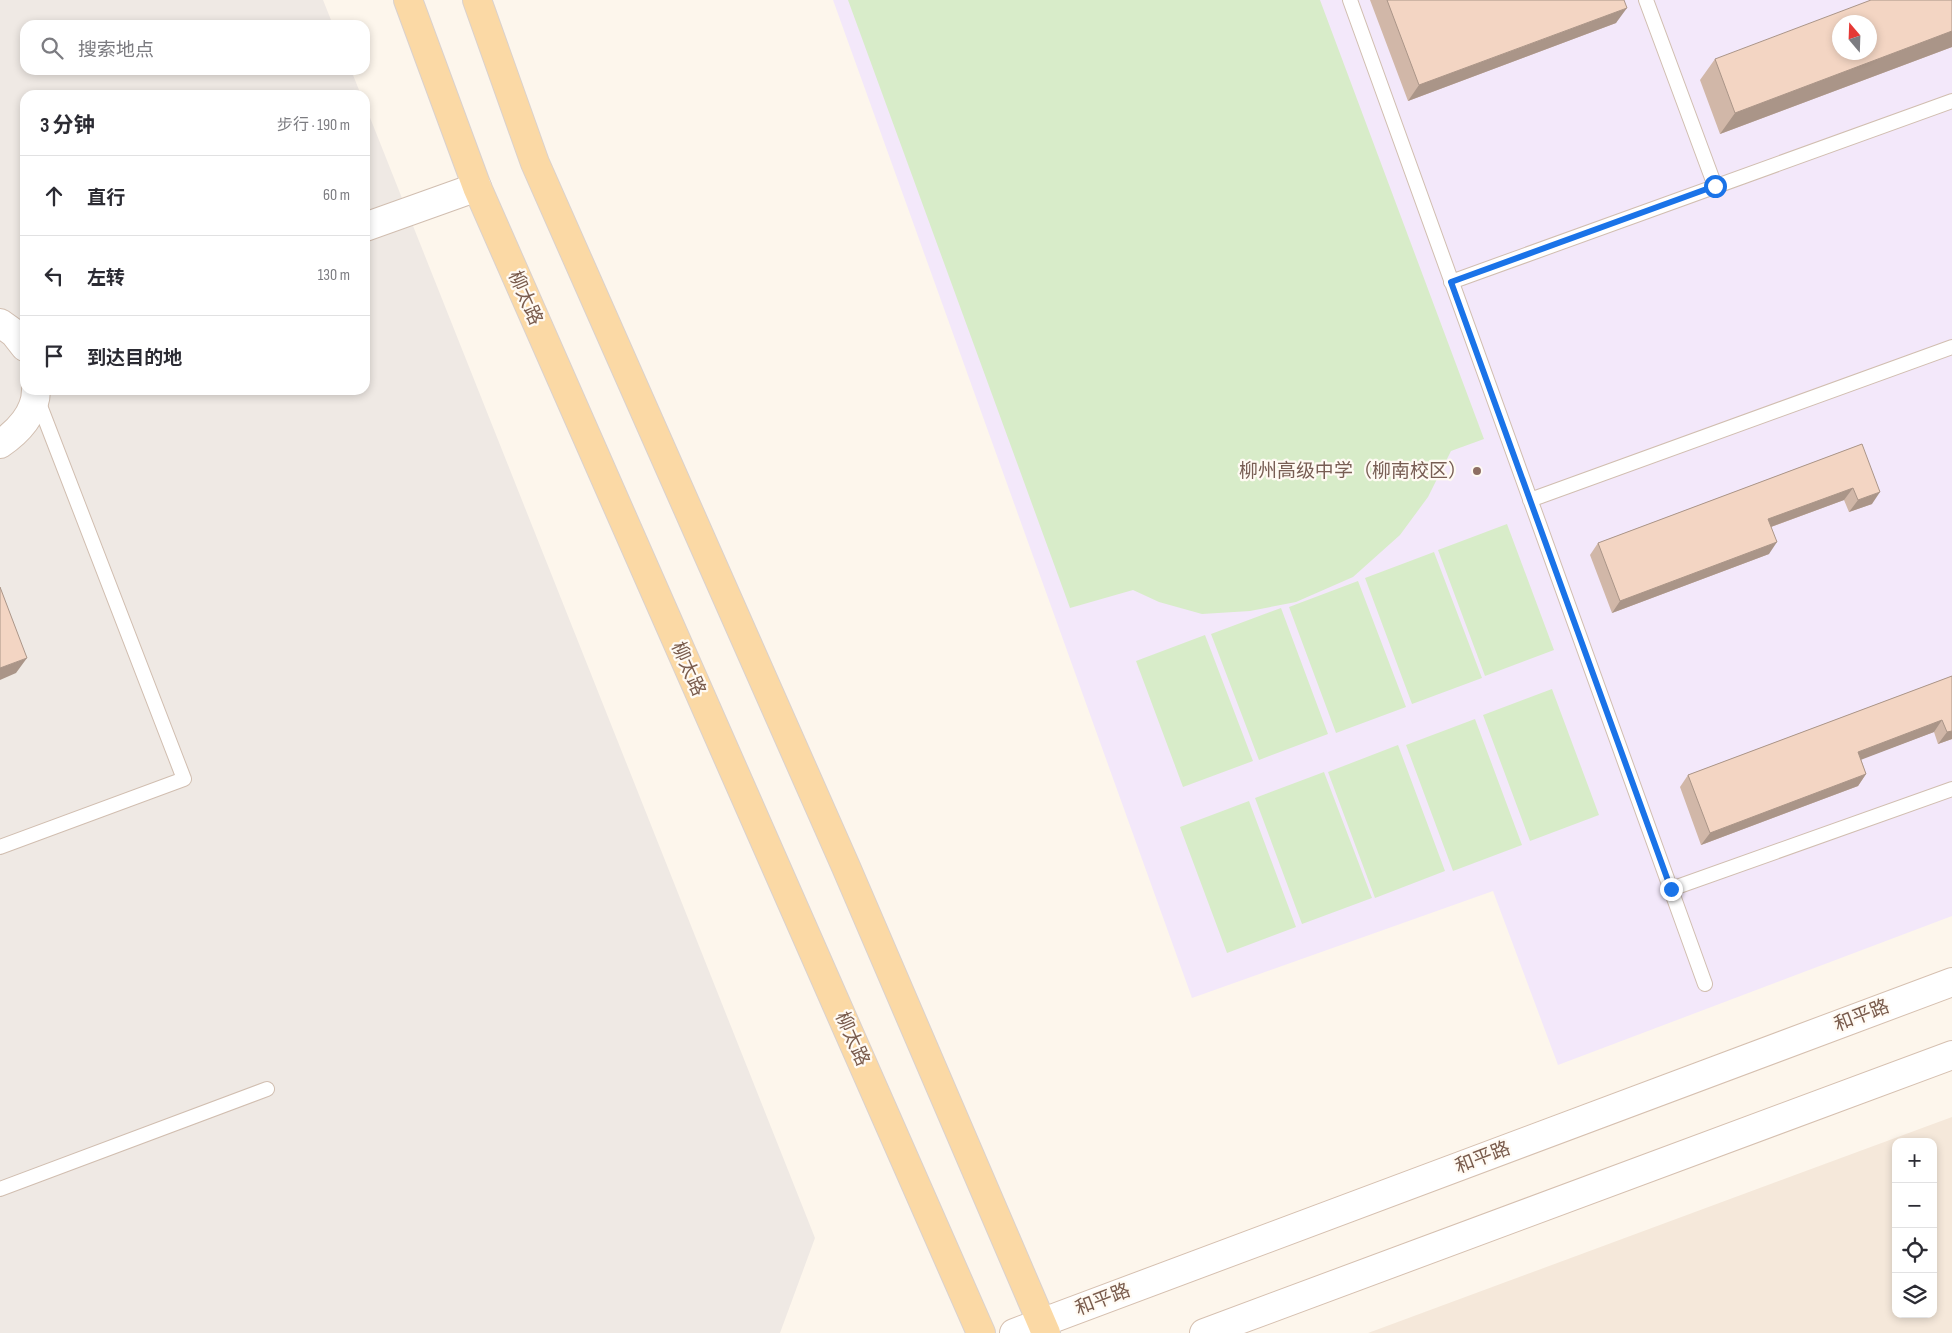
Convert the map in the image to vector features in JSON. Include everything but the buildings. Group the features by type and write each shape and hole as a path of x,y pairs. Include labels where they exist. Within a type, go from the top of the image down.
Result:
{"main road":[{"name":"柳太路","path":"408,0 476,186 981,1333"},
{"path":"477,0 535,163 850,876 1044,1328"},
{"path":"370,225 476,186"},
{"path":"0,323 20,340"},
{"path":"0,444 14,434 28,417 35,395"},
{"name":"和平路","path":"1014,1333 1044,1328 1952,982"},
{"path":"1204,1333 1952,1055"}],"lane":[{"path":"1350,0 1706,984"},
{"path":"1646,0 1715,186"},
{"path":"1451,282 1952,101"},
{"path":"1530,500 1952,347"},
{"path":"0,847 184,779 37,395"},
{"path":"1671,889 1952,789"},
{"path":"0,1189 267,1089"}],"shaded area":[{"path":"0,0 323,0 331,20 20,20 20,75 353,75 359,90 20,90 20,395 370,395 370,118 815,1238 780,1333 0,1333"},
{"name":"柳州高级中学（柳南校区）","path":"833,0 1952,0 1952,916 1558,1065 1493,891 1192,998"},
{"path":"1952,1117 1952,1333 1368,1333 1892,1139 1892,1318 1937,1318 1937,1138 1895,1138"}],"green space":[{"path":"848,0 1320,0 1484,439 1451,451 1428,497 1400,535 1353,577 1296,602 1250,611 1202,614 1159,602 1133,590 1070,608"},
{"path":"1507,524 1554,650 1485,676 1438,550"},
{"path":"1434,552 1482,678 1412,704 1365,578"},
{"path":"1358,581 1406,707 1336,733 1289,607"},
{"path":"1281,608 1328,734 1259,760 1211,634"},
{"path":"1205,635 1253,761 1183,787 1136,661"},
{"path":"1552,689 1599,815 1530,841 1483,715"},
{"path":"1475,719 1522,845 1453,871 1406,745"},
{"path":"1398,745 1445,871 1375,898 1328,772"},
{"path":"1324,772 1372,898 1302,924 1255,798"},
{"path":"1249,801 1296,927 1227,953 1180,827"}],"place":[{"name":"柳州高级中学（柳南校区）","path":"1477,471"}],"route":[{"path":"1671,889 1451,282 1715,186"}]}
